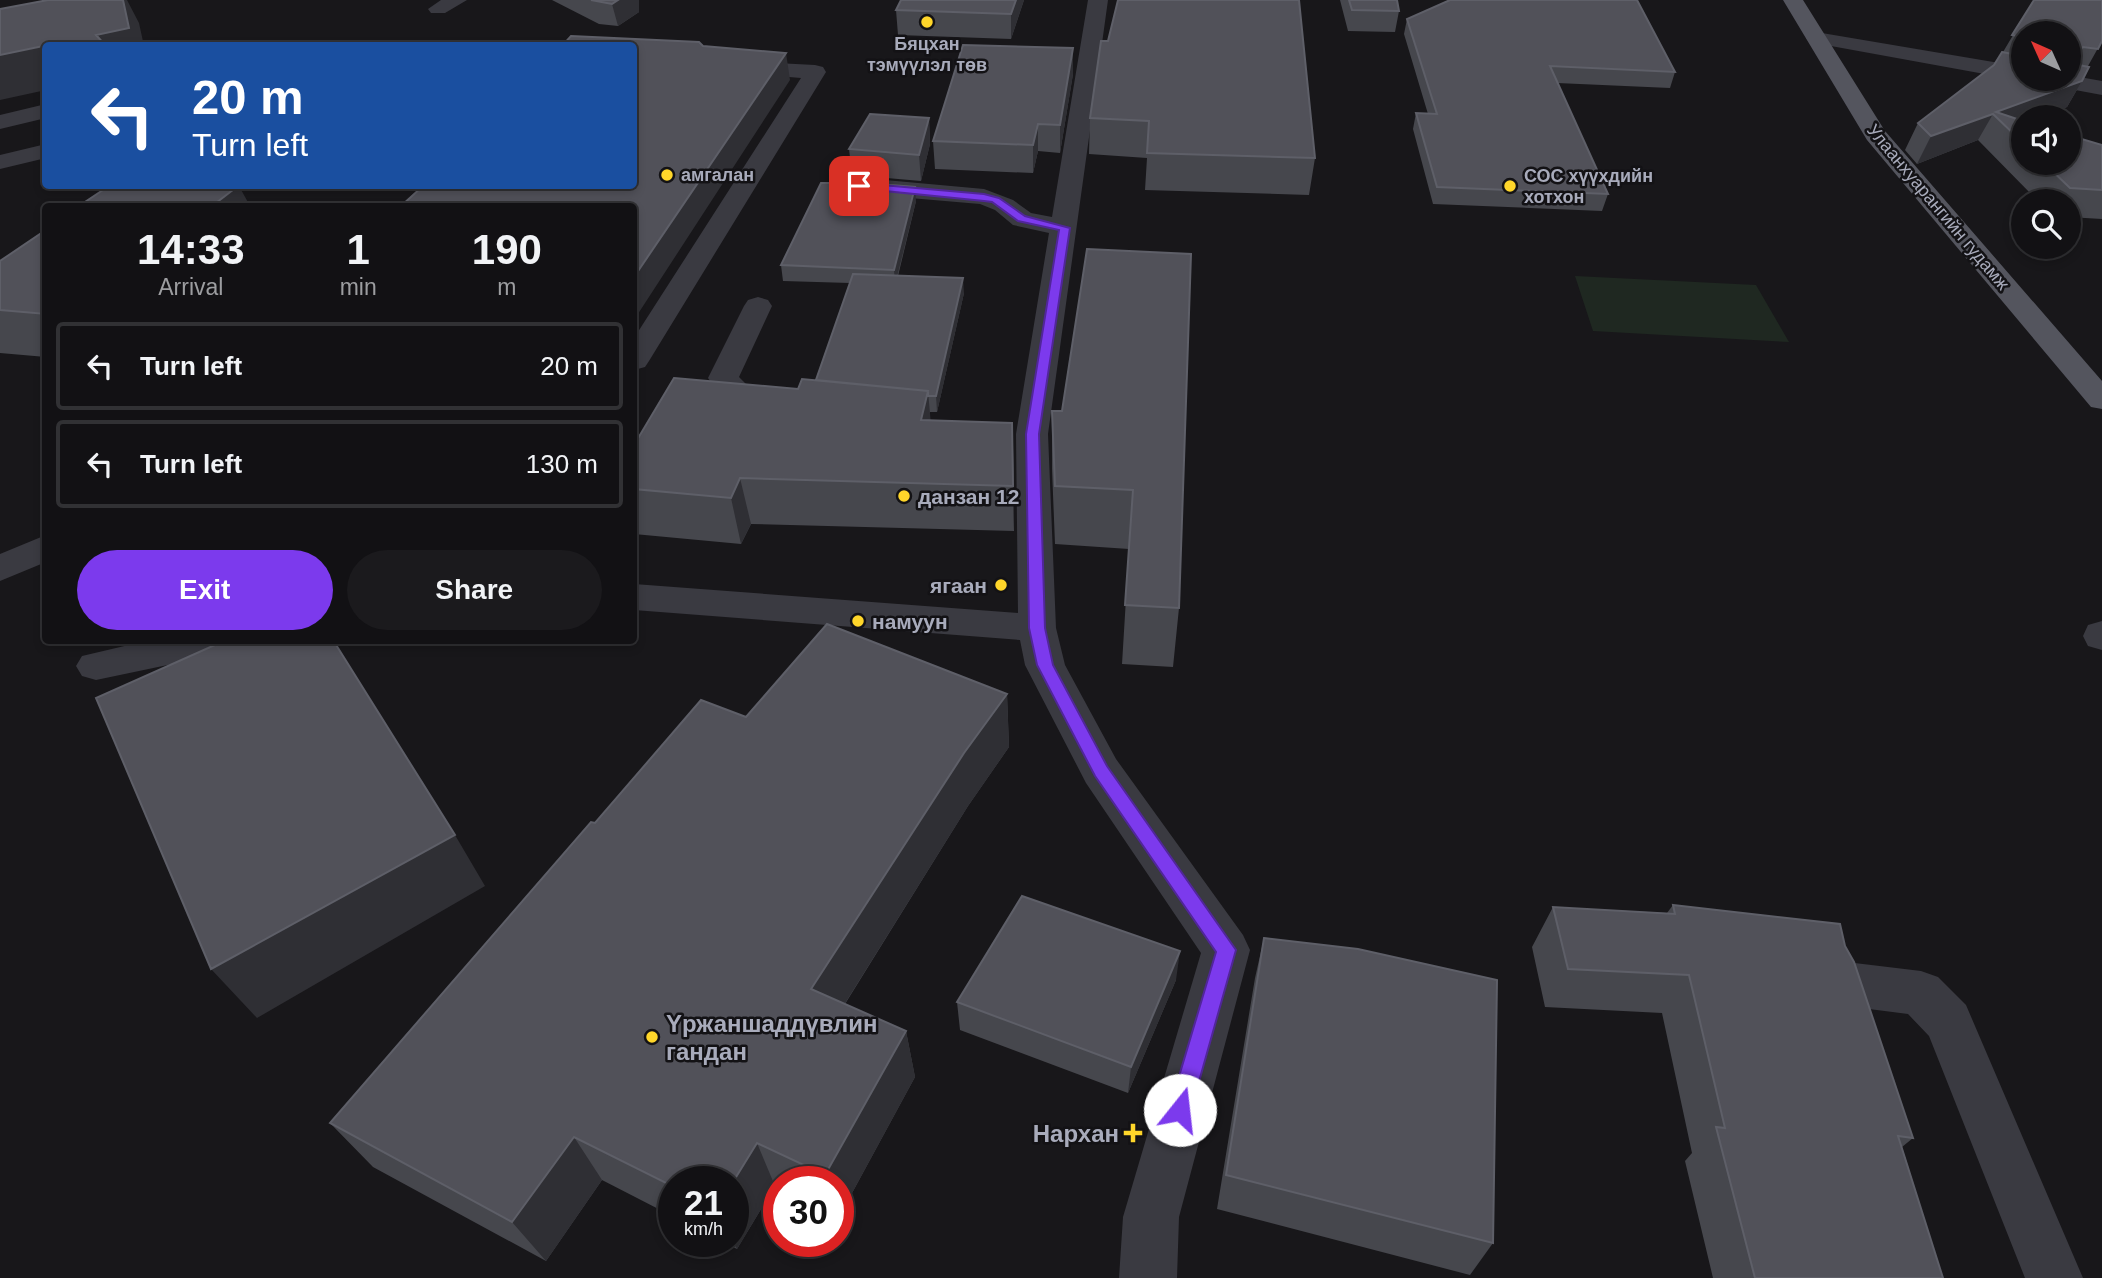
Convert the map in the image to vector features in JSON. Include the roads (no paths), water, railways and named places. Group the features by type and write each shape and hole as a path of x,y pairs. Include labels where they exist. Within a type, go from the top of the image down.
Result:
{"main road":[{"name":"Улаанхуарангийн гудамж","path":"1793,0 1875,135 2092,379 2102,400"}],"street":[{"path":"438,9 457,0"},
{"path":"1098,0 1065,228 1019,433 1037,628 1045,665 1101,771 1246,953 1151,1217 1148,1278"},
{"path":"1816,38 2011,72"},
{"path":"637,356 815,72 716,65"},
{"path":"2081,84 2102,88"},
{"path":"0,122 42,112"},
{"path":"0,162 42,152"},
{"path":"834,184 984,197 995,200 1022,219 1065,228"},
{"path":"758,306 723,378 737,396 761,407 802,411"},
{"path":"0,569 42,549"},
{"path":"637,597 1037,628"},
{"path":"96,666 201,644"},
{"path":"1838,983 1921,993 1948,1021 2054,1278"}],"place":[{"name":"Бяцхан тэмүүлэл төв","path":"927,22"},
{"name":"амгалан","path":"667,175"},
{"name":"СОС хүүхдийн хотхон","path":"1510,186"},
{"name":"данзан 12","path":"904,496"},
{"name":"ягаан","path":"1001,585"},
{"name":"намуун","path":"858,621"},
{"name":"Yржаншаддүвлин гандан","path":"652,1037"},
{"name":"Нархан","path":"1133,1133"}]}
